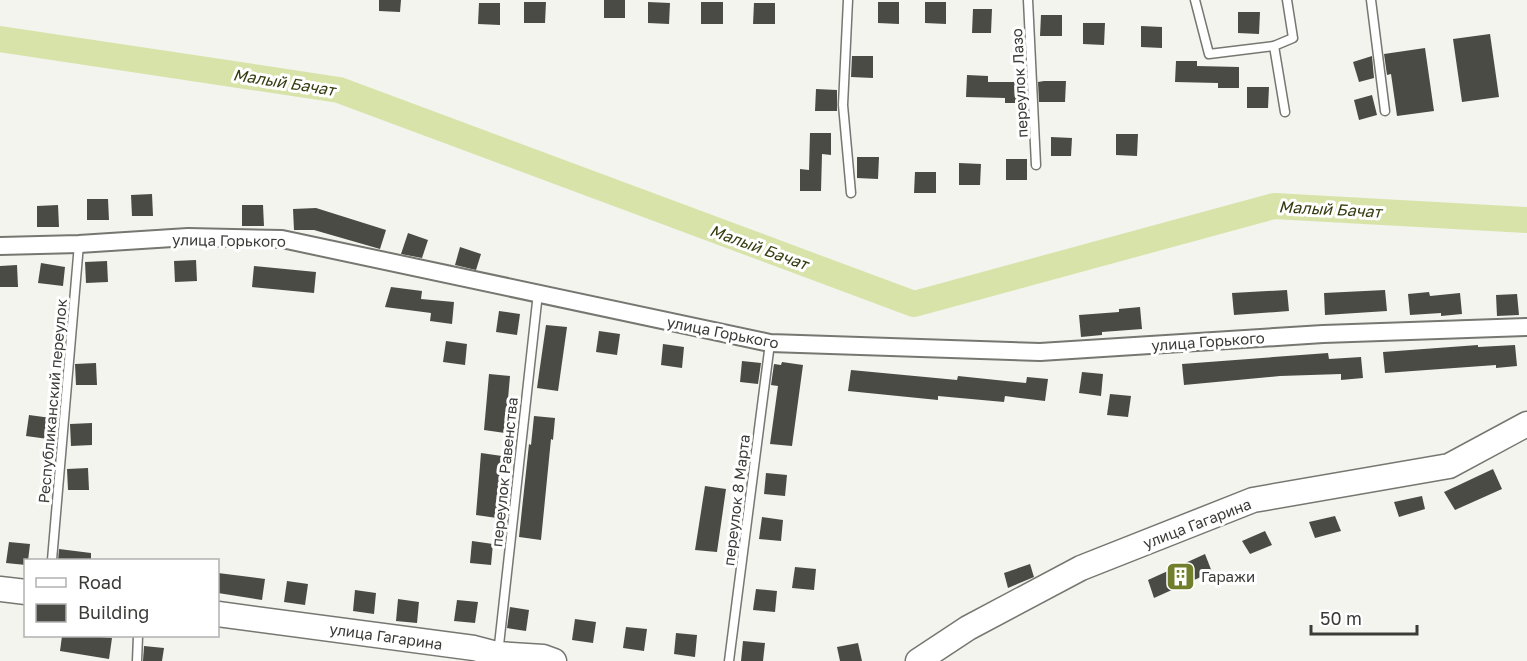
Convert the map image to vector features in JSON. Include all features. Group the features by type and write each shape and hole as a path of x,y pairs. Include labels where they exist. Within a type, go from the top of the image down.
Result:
{"street":[{"name":"улица Горького","path":"0,246 188,237 282,239 770,343 1040,352 1323,334 1527,327"},
{"name":"улица Гагарина","path":"918,661 968,628 1081,568 1253,500 1449,466 1527,424"},
{"path":"0,589 24,592"},
{"name":"улица Гагарина","path":"219,614 474,648 497,658 543,657 554,661"}],"lane":[{"path":"848,0 843,105 851,193"},
{"name":"переулок Лазо","path":"1029,0 1036,165"},
{"path":"1195,0 1209,54 1274,46 1293,38 1287,0"},
{"path":"1371,0 1385,111"},
{"path":"1274,46 1285,112"},
{"name":"Республиканский переулок","path":"52,559 79,244"},
{"name":"переулок Равенства","path":"497,658 538,293"},
{"name":"переулок 8 Марта","path":"729,661 770,343"},
{"path":"137,661 138,637"}],"building":[{"path":"379,0 401,0 400,12 379,11"},
{"path":"604,0 625,0 625,18 604,18"},
{"path":"524,2 546,2 545,23 524,23"},
{"path":"648,2 670,3 669,24 648,23"},
{"path":"701,2 723,2 723,24 701,24"},
{"path":"878,2 899,2 899,24 878,23"},
{"path":"925,2 946,2 946,24 925,23"},
{"path":"479,3 500,3 500,25 478,24"},
{"path":"754,3 775,3 775,24 753,24"},
{"path":"973,9 992,9 991,33 972,33"},
{"path":"1238,12 1260,12 1259,34 1238,33"},
{"path":"1041,15 1062,15 1062,36 1040,36"},
{"path":"1083,23 1105,23 1104,45 1083,44"},
{"path":"1141,26 1162,27 1162,48 1141,47"},
{"path":"1490,34 1499,97 1462,102 1453,39"},
{"path":"1425,48 1434,111 1397,116 1391,74 1387,75 1384,54"},
{"path":"852,56 873,56 873,78 851,77"},
{"path":"1372,56 1374,78 1359,82 1353,62"},
{"path":"1176,61 1197,61 1197,66 1239,67 1239,88 1218,88 1218,83 1175,82"},
{"path":"967,75 988,76 988,82 1026,82 1026,103 1005,103 1005,98 966,97"},
{"path":"1066,81 1065,102 1039,102 1038,82"},
{"path":"1247,87 1269,87 1268,108 1247,108"},
{"path":"816,89 837,90 837,111 815,111"},
{"path":"1372,95 1377,115 1359,120 1354,100"},
{"path":"810,133 831,133 831,155 822,154 821,191 800,191 800,169 809,170"},
{"path":"1116,134 1138,134 1137,156 1116,155"},
{"path":"1051,137 1072,138 1071,156 1051,156"},
{"path":"857,157 879,157 878,179 857,178"},
{"path":"1006,159 1027,159 1027,180 1006,180"},
{"path":"959,163 981,164 980,185 959,185"},
{"path":"915,172 936,172 936,193 914,193"},
{"path":"152,194 153,216 132,216 131,195"},
{"path":"87,199 108,199 109,220 87,220"},
{"path":"58,205 59,227 37,227 37,206"},
{"path":"242,205 263,205 264,226 242,226"},
{"path":"316,208 386,230 380,249 314,230 294,230 293,209"},
{"path":"408,233 428,240 422,258 401,254"},
{"path":"460,247 481,254 476,270 455,265"},
{"path":"196,260 197,281 175,282 174,261"},
{"path":"107,261 108,282 86,283 85,262"},
{"path":"41,263 65,267 63,286 38,283"},
{"path":"17,265 18,287 0,287 0,266"},
{"path":"254,266 316,272 314,293 252,287"},
{"path":"391,287 422,291 421,299 454,302 452,324 430,321 431,313 385,307"},
{"path":"1287,290 1289,311 1234,315 1232,293"},
{"path":"1385,290 1387,311 1325,315 1324,293"},
{"path":"1429,292 1430,296 1460,293 1462,314 1410,315 1408,294"},
{"path":"1517,294 1519,315 1497,316 1496,295"},
{"path":"1140,307 1142,329 1102,332 1102,335 1081,337 1079,315 1119,312 1119,309"},
{"path":"499,311 520,314 517,335 496,332"},
{"path":"546,325 567,327 558,391 537,388"},
{"path":"599,331 620,334 617,355 596,352"},
{"path":"446,341 467,344 465,365 443,362"},
{"path":"663,344 684,347 682,368 661,365"},
{"path":"1478,345 1478,347 1515,345 1517,366 1496,368 1496,365 1385,373 1383,352"},
{"path":"1328,353 1329,359 1361,357 1363,378 1341,380 1341,374 1280,376 1184,385 1182,364"},
{"path":"742,361 761,363 758,384 740,382"},
{"path":"782,362 803,365 792,446 770,444 778,386 771,385 774,364 781,365"},
{"path":"96,363 97,385 76,385 75,364"},
{"path":"851,370 957,380 958,376 1026,383 1027,377 1048,379 1045,401 1005,396 1004,402 938,396 938,400 848,391"},
{"path":"1082,372 1103,374 1101,396 1079,393"},
{"path":"489,374 510,376 505,433 484,430"},
{"path":"1110,394 1131,396 1128,417 1107,415"},
{"path":"29,415 51,418 48,439 26,436"},
{"path":"534,416 555,418 541,540 519,537"},
{"path":"92,423 92,445 71,446 70,424"},
{"path":"481,453 502,456 497,518 476,515"},
{"path":"88,468 89,490 68,490 67,469"},
{"path":"1493,469 1502,489 1455,510 1444,492"},
{"path":"766,473 787,475 785,496 764,494"},
{"path":"705,486 726,489 717,552 695,550"},
{"path":"1422,496 1425,509 1399,517 1394,502"},
{"path":"1335,516 1341,531 1315,538 1309,522"},
{"path":"762,517 783,520 781,541 759,539"},
{"path":"1265,531 1272,545 1250,554 1242,541"},
{"path":"472,541 493,544 491,565 470,563"},
{"path":"9,542 30,544 28,559 24,559 24,565 6,563"},
{"path":"59,549 91,553 91,559 58,559"},
{"name":"Гаражи","path":"1205,554 1212,572 1154,598 1148,580"},
{"path":"1030,564 1034,577 1008,588 1004,573"},
{"path":"795,567 816,569 814,590 792,588"},
{"path":"219,573 265,579 262,600 219,593"},
{"path":"287,581 308,584 305,605 284,602"},
{"path":"756,589 777,591 775,612 753,610"},
{"path":"355,590 376,593 374,614 353,611"},
{"path":"398,599 419,602 417,623 396,621"},
{"path":"457,600 478,602 475,623 454,621"},
{"path":"510,607 529,610 526,631 507,628"},
{"path":"575,619 596,622 593,643 572,640"},
{"path":"626,627 647,629 644,651 623,648"},
{"path":"676,633 697,635 695,657 674,654"},
{"path":"62,637 112,638 109,659 60,651"},
{"path":"743,641 765,643 763,661 741,661"},
{"path":"858,643 862,661 840,661 837,647"},
{"path":"144,646 164,648 162,661 143,661"}],"waterway":[{"name":"Малый Бачат","path":"0,39 339,90 914,304 1274,206 1527,220"}],"place":[{"name":"Гаражи","path":"1180,576"}]}
